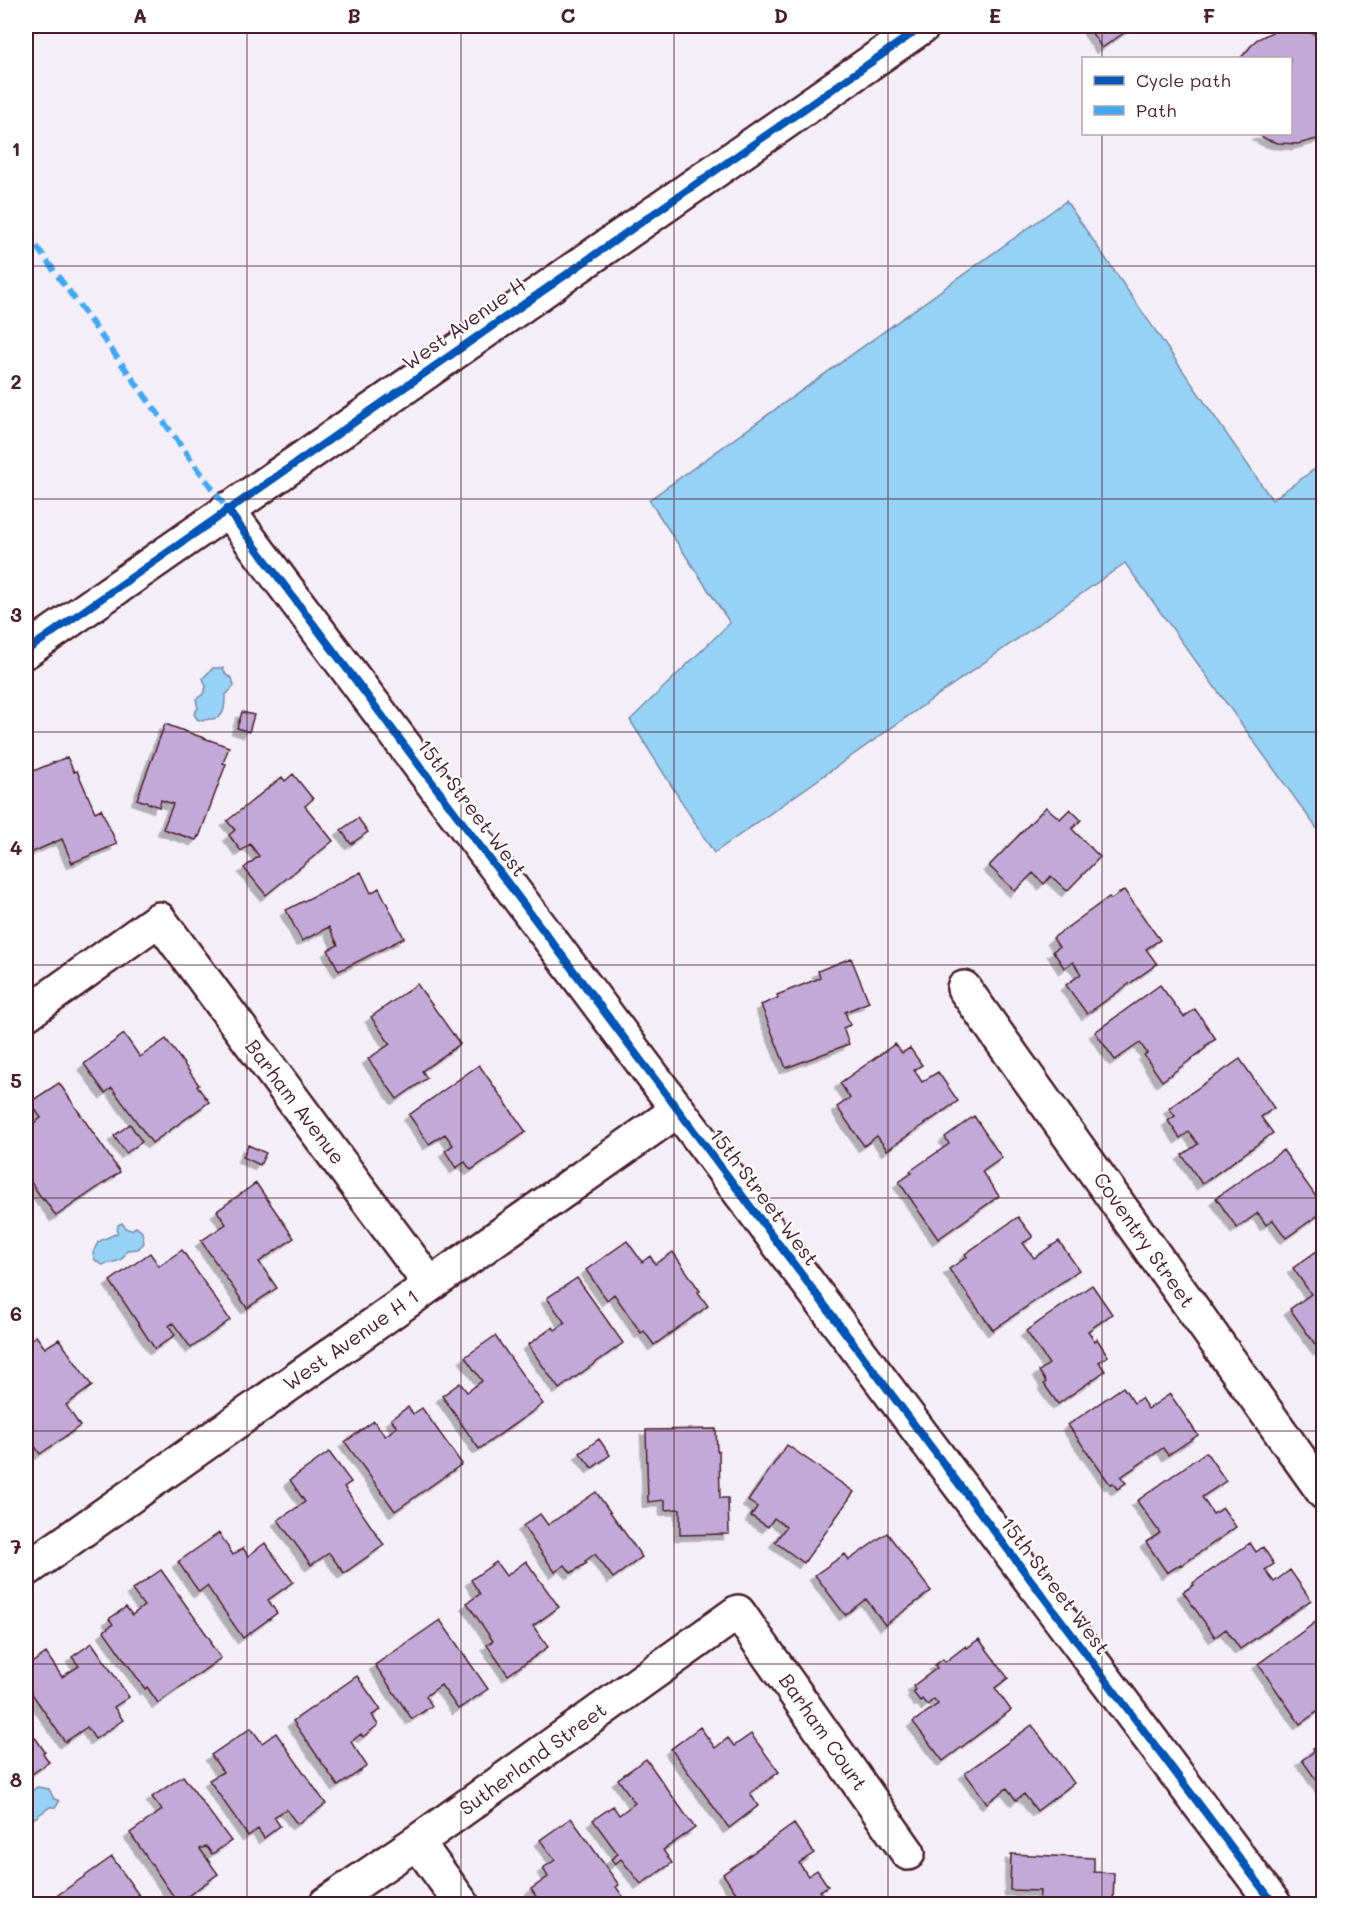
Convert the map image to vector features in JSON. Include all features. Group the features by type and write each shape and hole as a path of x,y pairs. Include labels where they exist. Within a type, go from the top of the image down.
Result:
{"street":[{"name":"West Avenue H","path":"26,651 923,26"},
{"name":"15th Street West","path":"227,509 1274,1905"},
{"name":"Barham Avenue","path":"26,1014 159,919 430,1284"},
{"name":"Coventry Street","path":"964,988 1323,1493"},
{"name":"West Avenue H 1","path":"26,1570 678,1110"},
{"name":"Sutherland Street","path":"326,1905 738,1612"},
{"name":"Barham Court","path":"738,1612 908,1853"},
{"path":"417,1842 462,1905"}],"water":[{"path":"1066,201 1272,500 1323,463 1323,837 1125,563 714,853 630,720 730,623 649,500"},
{"path":"213,668 223,668 226,675 232,678 234,686 225,696 221,715 202,721 194,714 198,708 196,699 203,694 206,687 203,678"},
{"path":"122,1223 127,1229 131,1230 136,1227 142,1232 144,1243 138,1249 127,1250 120,1260 102,1265 95,1260 93,1253 98,1242 117,1233 118,1225"},
{"path":"37,1787 49,1789 54,1799 59,1802 56,1807 50,1807 26,1824 26,1795"}],"building":[{"path":"1093,26 1134,26 1102,48 1089,29"},
{"path":"1304,30 1324,38 1324,134 1317,139 1298,144 1278,143 1259,135 1292,135 1292,57 1242,57 1256,40 1274,31"},
{"path":"242,712 254,715 249,732 237,728"},
{"path":"165,724 229,747 223,763 226,764 196,840 163,829 173,804 161,800 159,807 137,799"},
{"path":"67,757 74,772 77,771 95,812 101,809 117,844 72,863 62,839 26,855 26,774"},
{"path":"293,774 313,799 305,806 333,841 266,895 244,868 259,856 250,844 241,851 229,835 235,830 227,821 282,777 285,781"},
{"path":"1046,807 1060,819 1070,809 1081,820 1072,829 1100,857 1067,891 1051,876 1044,884 1033,873 1015,891 989,866"},
{"path":"358,818 368,832 351,844 341,830"},
{"path":"361,872 371,893 379,888 404,938 339,971 328,950 338,945 329,927 302,941 286,910"},
{"path":"1124,890 1160,940 1146,949 1157,964 1087,1014 1066,985 1081,974 1073,962 1064,968 1053,951 1059,947 1053,938 1109,897 1111,899"},
{"path":"851,958 869,1002 845,1012 850,1025 843,1028 849,1044 786,1068 761,1005 778,998 777,995 820,978 818,971"},
{"path":"417,984 460,1044 422,1071 427,1078 397,1099 368,1059 390,1044 371,1017"},
{"path":"1160,985 1184,1017 1195,1009 1216,1039 1162,1081 1144,1055 1147,1053 1140,1043 1115,1060 1095,1032"},
{"path":"124,1034 140,1057 166,1039 209,1102 152,1143 112,1088 105,1093 84,1064"},
{"path":"895,1044 902,1053 910,1048 922,1065 914,1070 922,1082 938,1072 958,1101 887,1150 877,1136 864,1146 837,1107 850,1098 840,1083"},
{"path":"1240,1059 1274,1108 1261,1117 1273,1133 1202,1184 1182,1155 1198,1144 1189,1132 1180,1138 1168,1121 1175,1116 1169,1108"},
{"path":"479,1065 526,1132 471,1170 465,1162 456,1168 445,1151 453,1145 445,1134 429,1144 409,1115"},
{"path":"59,1083 120,1172 56,1216 26,1175 26,1122 29,1126 41,1118 30,1102"},
{"path":"974,1116 1002,1158 982,1172 999,1196 938,1239 899,1182 912,1173 910,1171 949,1144 945,1137"},
{"path":"130,1124 142,1142 126,1153 114,1136"},
{"path":"248,1145 266,1153 260,1165 243,1157"},
{"path":"1283,1150 1324,1211 1286,1238 1273,1220 1266,1225 1258,1213 1237,1228 1216,1198"},
{"path":"256,1183 294,1238 259,1262 277,1288 247,1308 201,1241 226,1224 217,1211"},
{"path":"1018,1217 1033,1237 1023,1243 1034,1258 1059,1241 1079,1270 993,1330 949,1269 967,1257 965,1254"},
{"path":"627,1241 642,1262 650,1256 655,1264 673,1252 708,1306 654,1345 644,1331 641,1333 614,1294 607,1300 586,1270"},
{"path":"1324,1246 1324,1346 1319,1350 1290,1309 1311,1294 1293,1268"},
{"path":"182,1250 230,1320 191,1348 173,1323 169,1326 175,1335 155,1349 110,1281 150,1253 159,1266"},
{"path":"577,1278 623,1343 559,1389 528,1345 553,1327 555,1330 565,1323 547,1298"},
{"path":"1092,1285 1112,1314 1088,1331 1095,1341 1097,1339 1108,1356 1099,1362 1105,1371 1058,1404 1044,1384 1046,1382 1039,1371 1049,1364 1026,1331"},
{"path":"36,1336 45,1348 59,1339 92,1386 66,1405 80,1426 40,1454 26,1433 26,1343"},
{"path":"495,1336 543,1404 479,1449 442,1396 460,1383 467,1392 482,1381 465,1357"},
{"path":"1123,1387 1134,1403 1141,1398 1148,1409 1170,1394 1198,1435 1168,1455 1163,1448 1121,1477 1126,1483 1117,1489 1113,1483 1110,1484 1068,1425"},
{"path":"408,1407 413,1414 422,1408 462,1464 395,1511 345,1442 374,1421 385,1436 397,1427 391,1419"},
{"path":"716,1429 720,1498 728,1498 729,1534 680,1535 680,1509 665,1510 665,1500 648,1502 646,1430"},
{"path":"599,1439 610,1455 592,1468 580,1453"},
{"path":"787,1445 854,1492 804,1563 775,1542 786,1527 774,1518 768,1527 751,1516 757,1507 748,1501"},
{"path":"329,1452 351,1482 344,1487 384,1545 344,1573 329,1553 311,1565 278,1520 305,1502 290,1480"},
{"path":"1206,1452 1226,1481 1202,1497 1213,1514 1223,1508 1236,1527 1167,1573 1146,1542 1160,1533 1137,1501"},
{"path":"596,1492 642,1557 613,1578 595,1554 585,1561 587,1563 571,1573 565,1565 555,1572 523,1526 540,1514 548,1525"},
{"path":"219,1533 233,1555 243,1548 248,1556 265,1543 293,1582 268,1600 277,1613 243,1638 207,1586 199,1592 178,1562"},
{"path":"887,1533 931,1591 885,1625 866,1599 845,1615 815,1575 845,1554 849,1560"},
{"path":"1250,1543 1256,1552 1263,1547 1274,1564 1265,1570 1274,1582 1290,1570 1311,1600 1240,1649 1226,1629 1215,1637 1183,1592"},
{"path":"526,1561 559,1607 533,1626 548,1647 508,1675 487,1645 493,1641 467,1603 480,1594 471,1580 496,1562 506,1576"},
{"path":"161,1570 221,1658 158,1703 147,1687 145,1689 104,1631 113,1624 109,1619 126,1607 132,1615 144,1606 132,1590"},
{"path":"1324,1616 1324,1707 1300,1724 1258,1664"},
{"path":"440,1620 488,1689 458,1709 441,1685 426,1696 432,1706 412,1719 375,1665"},
{"path":"979,1639 1008,1678 995,1688 1011,1710 943,1761 913,1722 938,1704 934,1699 927,1705 922,1699 920,1701 913,1692 915,1690 913,1686 937,1668 935,1665 943,1659 945,1662"},
{"path":"92,1643 129,1697 114,1707 123,1720 95,1739 87,1727 65,1742 26,1685 26,1667 46,1653 62,1677 79,1666 72,1657"},
{"path":"357,1676 381,1710 372,1715 378,1725 363,1737 361,1734 351,1742 367,1766 338,1786 293,1721"},
{"path":"26,1724 49,1762 32,1774 26,1766"},
{"path":"1032,1725 1074,1783 1037,1811 1024,1794 1016,1800 1007,1788 987,1803 965,1773"},
{"path":"700,1727 715,1748 728,1738 734,1746 751,1734 779,1772 750,1793 758,1806 729,1828 671,1749"},
{"path":"251,1728 262,1743 276,1733 326,1804 297,1824 286,1809 274,1817 280,1826 264,1838 258,1829 248,1836 209,1780 223,1772 211,1755"},
{"path":"1324,1741 1324,1791 1302,1760"},
{"path":"646,1759 695,1828 663,1850 672,1863 641,1884 621,1859 615,1864 611,1859 618,1854 593,1820 613,1806 619,1815 635,1803 618,1779"},
{"path":"183,1776 231,1841 212,1854 206,1846 200,1849 218,1874 178,1903 130,1833 162,1810 152,1797"},
{"path":"571,1818 619,1885 616,1887 624,1898 615,1904 541,1904 531,1889 548,1877 543,1868 555,1860 540,1840"},
{"path":"794,1824 814,1853 799,1863 808,1876 817,1870 828,1886 820,1891 827,1900 820,1904 722,1904 736,1893 723,1874"},
{"path":"1011,1854 1094,1858 1094,1872 1114,1873 1113,1904 1039,1904 1040,1891 1010,1890"},
{"path":"112,1857 145,1904 49,1904 48,1902"}],"marked path":[{"path":"26,232 227,509"}],"cycle path":[{"path":"26,651 923,26"},
{"path":"227,509 1274,1904"}]}
